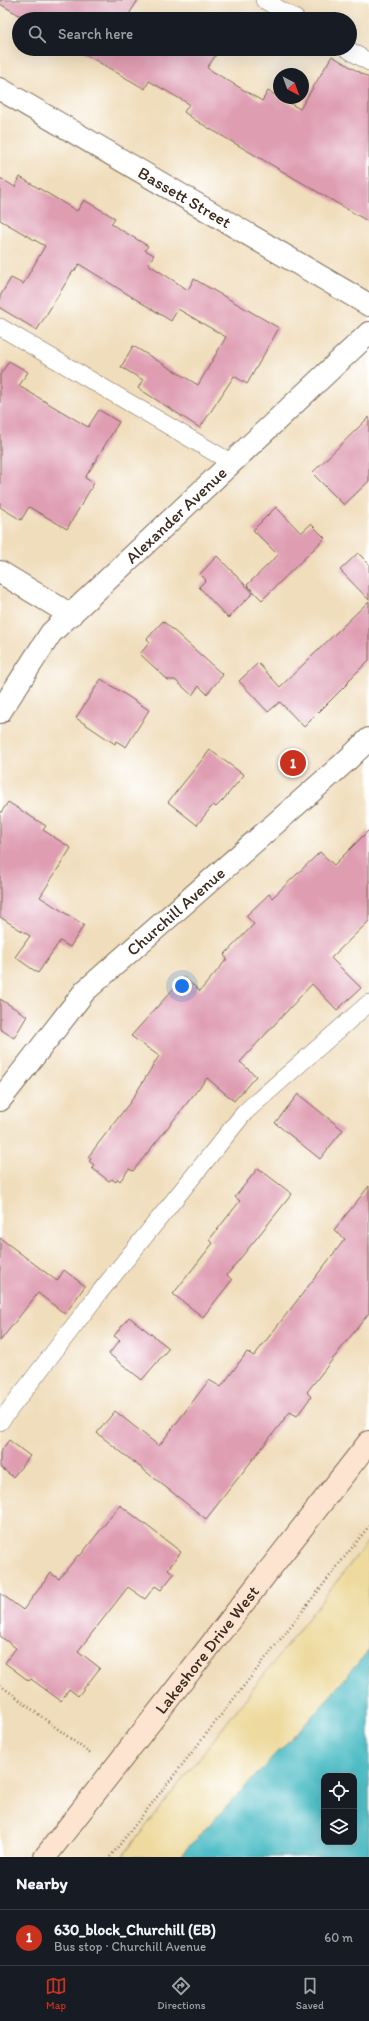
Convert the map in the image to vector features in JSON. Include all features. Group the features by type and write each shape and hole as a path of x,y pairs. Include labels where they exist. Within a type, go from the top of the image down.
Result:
{"street":[{"name":"Bassett Street","path":"0,89 369,305"},
{"name":"Alexander Avenue","path":"0,712 51,633 369,333"},
{"path":"0,572 71,615"},
{"name":"Churchill Avenue","path":"0,1100 85,991 344,763 369,739"},
{"name":"Lakeshore Drive West","path":"44,1857 369,1442"}],"lane":[{"path":"264,0 284,12"},
{"path":"357,55 369,62"},
{"path":"0,327 232,463"},
{"path":"0,1422 99,1293 245,1112 369,1003"}],"path":[{"path":"110,1857 369,1526"},
{"path":"0,1685 112,1770"}],"sand":[{"path":"369,1540 369,1650 320,1708 179,1857 122,1857"}],"water":[{"path":"369,1650 369,1857 179,1857 320,1708"}],"building":[{"path":"0,0 138,0 130,12 14,12 0,4"},
{"path":"88,56 215,56 207,68 262,101 268,91 273,94 273,104 291,104 300,109 303,104 309,104 309,94 332,56 369,78 369,222 195,120 184,112 189,104 149,81 145,89"},
{"path":"20,177 77,211 84,200 115,218 111,224 148,246 145,250 154,255 148,264 188,290 194,279 279,328 247,384 234,376 200,428 138,388 143,380 121,367 133,346 198,385 226,337 178,309 171,321 79,264 74,272 73,271 37,330 0,308 0,296 11,278 23,284 45,246 0,220 0,178 15,187"},
{"path":"9,361 28,372 19,386 88,427 99,410 119,422 85,478 94,483 67,529 29,507 21,520 0,507 0,375"},
{"path":"369,417 369,481 344,505 312,473"},
{"path":"276,507 301,533 311,524 325,538 262,600 247,585 278,555 253,530"},
{"path":"358,553 369,564 369,600 340,570"},
{"path":"217,556 253,593 228,618 199,587 206,580 200,574"},
{"path":"369,601 369,660 304,727 280,702 268,712 239,681 258,663 280,687"},
{"path":"163,621 223,675 207,694 199,686 192,695 175,680 168,680 140,654 150,642 147,639"},
{"path":"101,679 149,710 126,747 116,741 115,744 76,718"},
{"path":"210,750 244,775 216,807 213,805 197,825 168,802"},
{"path":"8,802 46,826 43,830 71,848 40,897 84,925 70,947 60,941 38,973 15,957 30,936 0,917 0,814"},
{"path":"369,830 369,921 331,958 361,988 337,1010 312,984 240,1062 256,1076 234,1101 207,1078 133,1171 129,1169 120,1181 118,1179 116,1182 112,1179 109,1181 92,1168 94,1165 89,1161 91,1159 88,1157 131,1101 159,1056 131,1036 184,977 200,991 227,959 224,955 254,924 246,916 269,894 272,898 320,852 334,865"},
{"path":"0,999 27,1016 14,1038 0,1029"},
{"path":"298,1094 343,1130 320,1159 275,1123"},
{"path":"258,1168 292,1194 227,1275 232,1280 203,1317 173,1294 213,1243 209,1240 240,1201 235,1197"},
{"path":"369,1186 369,1313 307,1392 311,1397 297,1416 290,1412 206,1519 97,1433 115,1411 159,1446 209,1380 221,1387 247,1352 254,1356 345,1239 334,1230"},
{"path":"0,1238 57,1281 64,1270 85,1286 65,1314 38,1293 0,1341"},
{"path":"129,1317 169,1348 142,1380 109,1354 120,1340 114,1336"},
{"path":"9,1440 30,1456 13,1477 0,1467 0,1452"},
{"path":"120,1505 181,1552 168,1569 174,1574 161,1590 155,1586 145,1599 128,1587 78,1651 100,1668 78,1696 69,1689 61,1701 31,1679 29,1681 5,1663 16,1648 0,1636 0,1593 23,1610 51,1573 59,1579 78,1555 80,1556"}],"place":[{"name":"630_block_Churchill (EB)","path":"293,763"}]}
